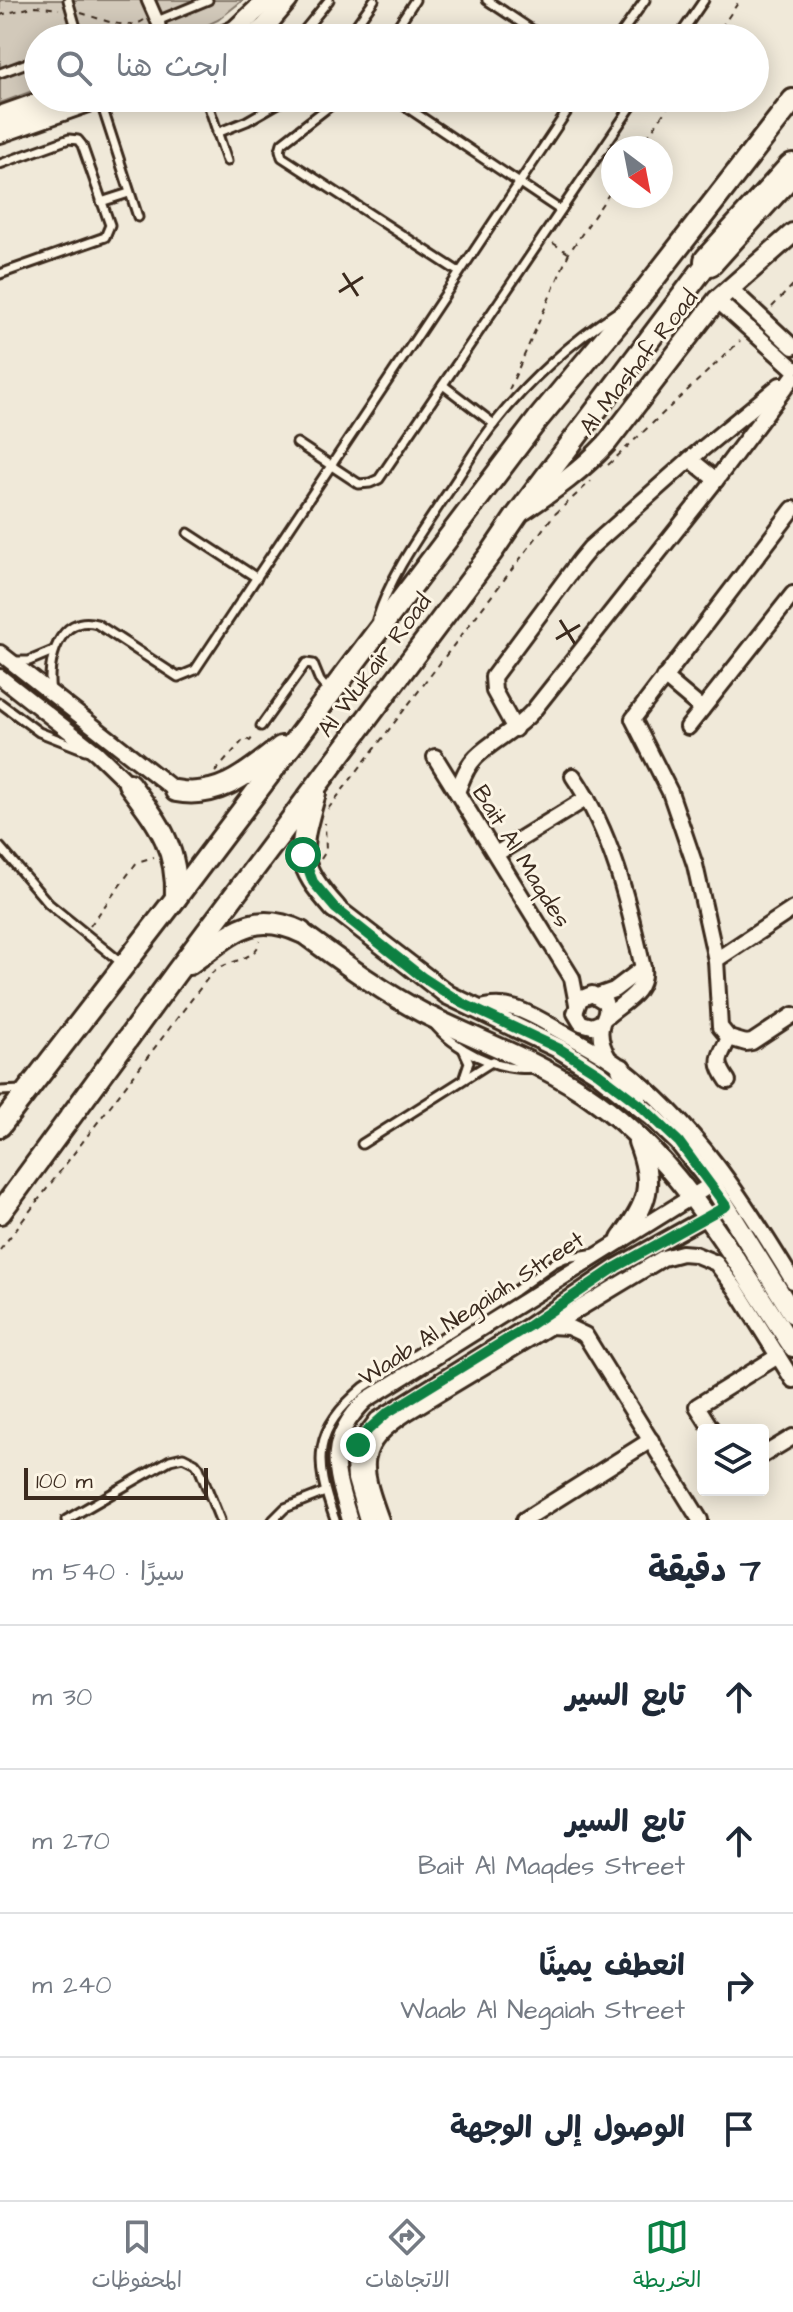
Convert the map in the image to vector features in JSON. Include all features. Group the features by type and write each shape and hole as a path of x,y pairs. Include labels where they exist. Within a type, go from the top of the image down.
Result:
{"highway":[{"path":"709,261 793,168"}],"main road":[{"name":"Al Wukair Road","path":"0,1126 538,419 639,298 793,100"},
{"name":"Al Wukair Road","path":"0,1213 517,515 793,152"},
{"path":"176,791 196,793 217,790 234,782 300,733"},
{"path":"319,781 304,833 303,855 313,882 335,908"},
{"path":"129,784 156,821 172,852 177,879 176,898"},
{"path":"176,973 241,928 256,922 276,921 301,932"}],"street":[{"path":"241,24 267,0"},
{"path":"268,24 288,0"},
{"path":"149,2 159,24"},
{"path":"0,116 24,108"},
{"path":"0,133 60,112"},
{"name":"Al Mashaf Road","path":"517,515 566,482 607,443 724,294 793,233"},
{"path":"724,294 762,317 793,347"},
{"path":"724,294 751,330 793,368"},
{"path":"515,729 491,684 493,677 590,548 690,459 793,376"},
{"path":"457,792 465,773 478,755 515,729 533,711 716,480 793,376"},
{"path":"690,459 716,480"},
{"path":"793,509 633,719 670,792 695,865 716,960 720,1027 729,1038 746,1043 793,1015"},
{"path":"688,727 793,594"},
{"path":"129,784 97,753 4,681 10,661 176,791"},
{"path":"664,677 702,709"},
{"name":"Bait Al Maqdes","path":"435,757 572,978 594,995"},
{"path":"573,776 587,798 624,885 643,968 643,984 604,1020 592,1026 581,1023 575,1013 576,1005"},
{"path":"496,854 587,798"},
{"path":"335,908 435,987 560,1049 640,1105 679,1142 712,1184 793,1314"},
{"path":"716,960 793,909"},
{"path":"301,932 371,983 427,1015 539,1066 580,1089 634,1132 707,1217 785,1351 793,1380"},
{"path":"544,1021 558,1018 580,999 624,983 643,968"},
{"name":"Bait Al Maqdes","path":"572,978 576,1005"},
{"path":"594,995 607,1007 603,1045 640,1105"},
{"path":"476,1010 490,1005 505,1005 544,1021 615,1063 699,1140 738,1190 793,1281"},
{"path":"728,1081 718,1066 718,1060 729,1038"},
{"path":"621,1239 640,1212 648,1187 647,1165 634,1132"},
{"name":"Waab Al Negaiah Street","path":"350,1520 337,1478 336,1462 339,1437 353,1413 387,1386 712,1184"},
{"name":"Waab Al Negaiah Street","path":"367,1520 355,1479 354,1461 358,1445 377,1420 527,1327 605,1274 726,1206"},
{"path":"381,1520 365,1467 376,1437 408,1412 663,1258 682,1253 694,1254 722,1268 785,1351"},
{"path":"592,1300 585,1317 585,1335 700,1520"},
{"path":"550,1326 568,1327 585,1335"},
{"path":"708,1424 697,1406 785,1351"},
{"path":"769,1451 793,1437"},
{"path":"524,1520 541,1515 651,1440"}],"lane":[{"path":"68,0 74,24"},
{"path":"160,24 167,16 208,0"},
{"path":"309,24 329,0"},
{"path":"357,24 374,0"},
{"path":"399,24 415,0"},
{"path":"487,0 523,24"},
{"path":"628,24 645,0"},
{"path":"688,24 704,0"},
{"path":"0,73 24,64"},
{"path":"104,112 138,217"},
{"path":"210,112 227,161"},
{"path":"217,133 263,112"},
{"path":"322,112 282,143 282,157 459,272"},
{"path":"414,112 560,210"},
{"path":"51,694 49,676 53,651 71,627 80,623 91,622 178,677 185,676 198,666 566,112"},
{"path":"297,443 359,484 379,479 627,112"},
{"path":"0,164 75,139 82,145 110,225 105,237 0,274"},
{"path":"101,202 129,193"},
{"path":"371,641 382,604 396,573 494,424 577,341 639,298"},
{"path":"443,385 494,424"},
{"path":"188,533 257,578"},
{"path":"10,661 29,661 53,651"},
{"path":"261,726 306,663 313,664 320,681 331,694"},
{"path":"0,703 39,732 97,753"},
{"path":"0,847 38,894 124,966"},
{"path":"427,1015 439,1031 463,1049 515,1069 539,1066"},
{"path":"462,1081 469,1062 463,1049"},
{"path":"362,1144 493,1061"},
{"path":"0,1091 18,1092 31,1087"},
{"path":"335,1520 321,1470 322,1445 330,1421 348,1400 375,1379 515,1291 544,1268 565,1258 598,1253"},
{"path":"66,1520 170,1460 183,1457 199,1468 220,1520"},
{"path":"273,1520 285,1508 325,1492"}],"path":[{"path":"52,0 55,8"},
{"path":"724,24 740,0"},
{"path":"132,24 143,21 149,2"},
{"path":"0,15 36,6 70,10 125,24"},
{"path":"648,136 664,112"},
{"path":"507,396 569,253 601,206"},
{"path":"543,237 569,253"},
{"path":"762,317 793,285"},
{"path":"606,467 751,330"},
{"path":"332,803 553,516 596,477"},
{"path":"217,790 214,779 218,766 245,738 250,741 261,726"},
{"path":"84,934 137,862 172,852"},
{"path":"0,1250 211,974 222,965 256,952 261,940 256,922"}],"shaded area":[{"path":"0,0 243,0 210,24 24,24 24,94 0,103"}],"route":[{"path":"303,855 313,882 335,908 422,977 462,1003 560,1049 640,1105 679,1142 726,1206 616,1267 527,1327 387,1413 377,1420 358,1445"}]}
